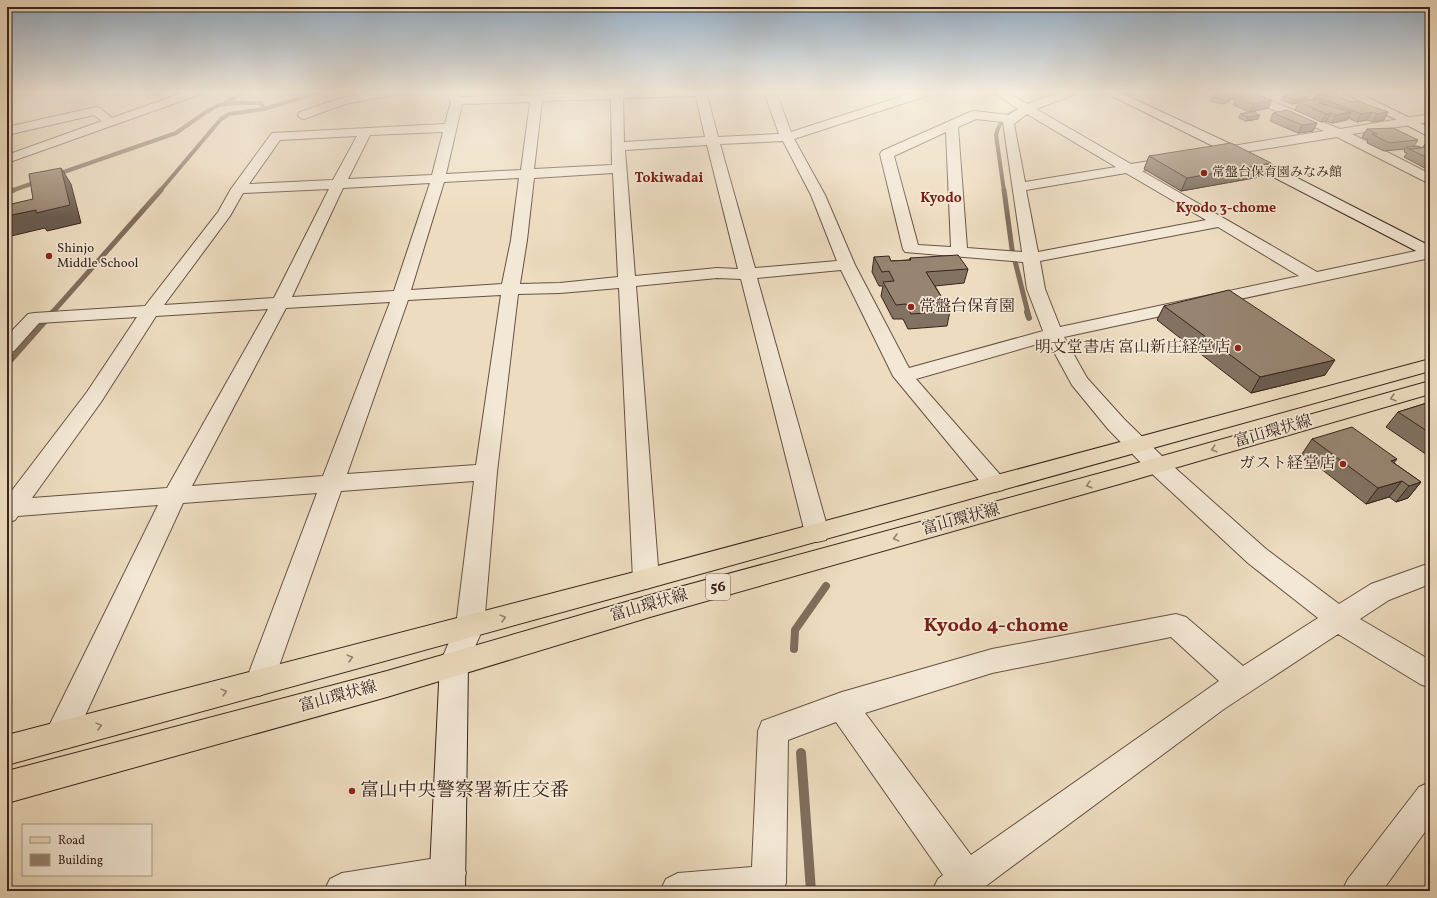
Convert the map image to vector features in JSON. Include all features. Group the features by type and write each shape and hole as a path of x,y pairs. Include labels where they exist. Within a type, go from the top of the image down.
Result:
{"main road":[{"name":"富山環状線","path":"7,750 817,533 1430,365"},
{"name":"富山環状線","path":"7,787 387,684 650,606 1157,465 1430,387"}],"street":[{"path":"7,159 79,134"},
{"path":"9,511 94,397 150,312 225,212 238,189 276,136 323,134"},
{"path":"60,736 175,495 280,303 364,134"},
{"path":"260,682 401,295 438,179 449,134"},
{"path":"342,891 448,882 454,663 470,626 486,472 510,289 519,240 532,134"},
{"path":"618,134 646,579"},
{"path":"711,134 817,533"},
{"path":"786,134 818,195 847,265 903,376 995,484"},
{"path":"618,146 787,137 797,134"},
{"path":"932,134 887,154 911,249 1030,258 1221,222"},
{"path":"953,134 960,253"},
{"path":"1008,134 1020,186 1036,289 1053,334 1079,381 1116,424 1157,465 1257,556 1339,619 1430,675"},
{"path":"1069,134 1315,278"},
{"path":"1198,134 1430,252"},
{"path":"1202,156 1333,134"},
{"path":"1341,134 1430,180"},
{"path":"1020,186 1188,158"},
{"path":"238,189 620,169"},
{"path":"903,376 1053,334 1430,252"},
{"path":"7,347 34,318 150,312 401,295 510,289 560,288 717,273 749,274 847,265"},
{"path":"9,511 175,495 486,472"},
{"path":"842,706 959,885 1241,682 1380,592 1430,573"},
{"path":"678,891 769,883 773,731 842,706 992,661 1176,625 1241,682"},
{"path":"1360,891 1430,798"}],"building":[{"path":"1372,134 1405,134 1418,140 1389,143"},
{"path":"1231,143 1271,163 1187,178 1149,156"},
{"path":"1418,146 1422,148 1409,149 1406,147"},
{"path":"1426,147 1430,149 1430,159 1409,149"},
{"path":"61,168 70,205 36,213 36,210 7,216 7,205 33,199 29,174"},
{"path":"958,255 968,269 926,272 950,311 911,314 906,304 896,305 883,282 894,281 889,271 882,272 874,257 889,256 891,261 911,260 910,258"},
{"path":"1229,290 1335,360 1260,377 1164,306"},
{"path":"1430,402 1430,433 1398,412"},
{"path":"1352,427 1397,459 1391,461 1421,482 1409,486 1402,481 1378,488 1312,439"}],"waterway":[{"path":"55,175 173,134"},
{"path":"160,191 208,134"},
{"path":"996,134 1004,191"},
{"path":"13,190 39,181"},
{"path":"7,192 13,190"},
{"path":"52,313 161,190"},
{"path":"1004,190 1012,249 1028,313"},
{"path":"7,364 53,312"},
{"path":"1027,312 1029,318"},
{"path":"794,649 795,630 826,586"},
{"path":"801,753 811,891"}],"place":[{"name":"常盤台保育園みなみ館","path":"1204,173"},
{"name":"Shinjo Middle School","path":"49,256"},
{"name":"常盤台保育園","path":"911,307"},
{"name":"明文堂書店 富山新庄経堂店","path":"1238,348"},
{"name":"ガスト経堂店","path":"1343,464"},
{"name":"富山中央警察署新庄交番","path":"352,791"}],"district":[{"name":"Tokiwadai","path":"669,178"},
{"name":"Kyodo","path":"941,198"},
{"name":"Kyodo 3-chome","path":"1226,208"},
{"name":"Kyodo 4-chome","path":"996,626"}]}
